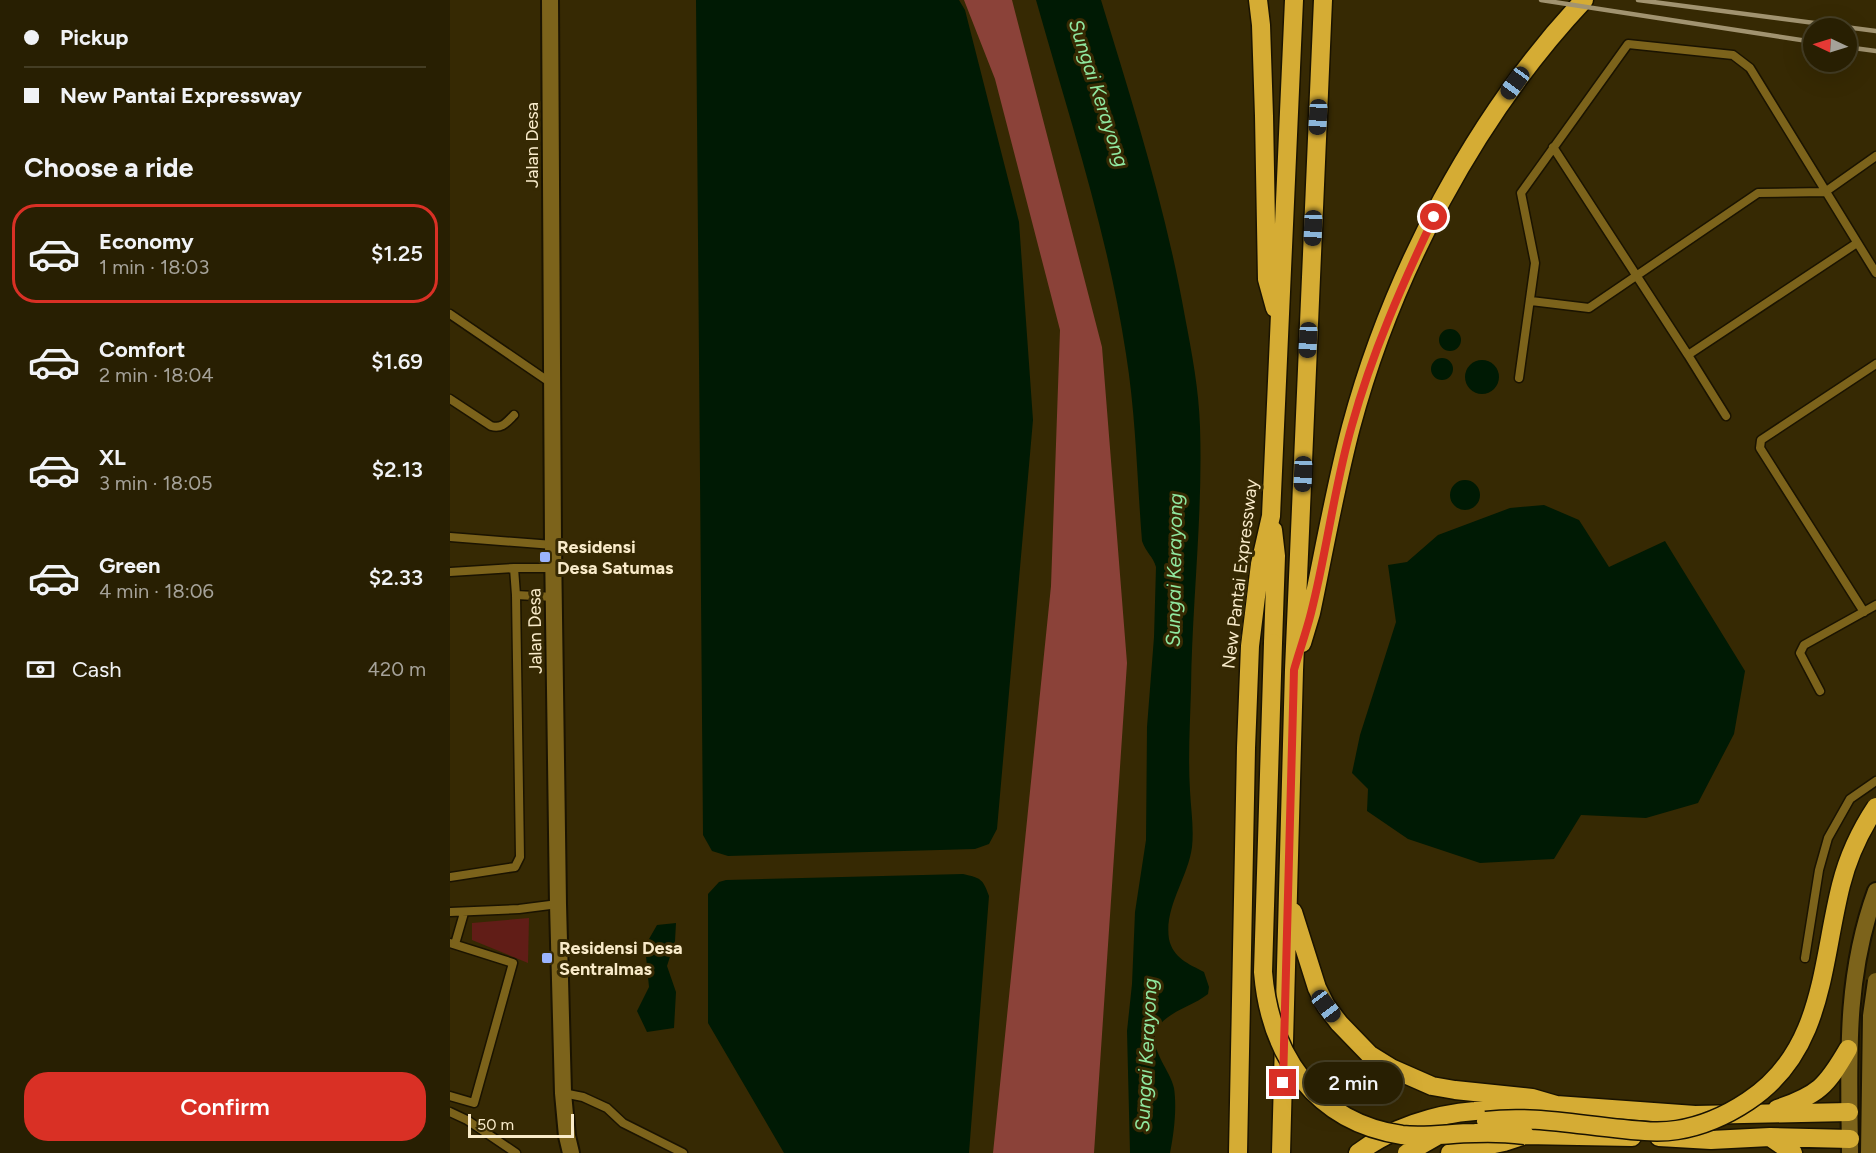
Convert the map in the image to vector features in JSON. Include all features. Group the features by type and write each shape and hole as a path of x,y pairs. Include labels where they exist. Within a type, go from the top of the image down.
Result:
{"highway":[{"path":"1258,0 1264,117 1266,279 1280,324"},
{"name":"New Pantai Expressway","path":"1238,1153 1250,646 1260,564 1271,516 1294,0"},
{"path":"1281,1153 1294,670 1323,0"},
{"path":"1294,670 1311,613 1351,427 1377,345 1396,297 1471,147 1527,66 1584,0"},
{"path":"1271,516 1275,556 1263,972 1265,995 1275,1032 1292,1067 1312,1092 1339,1114 1370,1127 1403,1135 1446,1136 1474,1132 1711,1140 1770,1137 1850,1146"},
{"path":"1407,1153 1456,1126 1491,1121 1529,1121 1647,1131 1677,1130 1705,1123 1729,1113 1760,1093 1783,1070 1808,1028 1820,993 1844,876 1852,850 1876,807"},
{"path":"1288,897 1317,988 1326,1006 1370,1055 1391,1068 1432,1086 1532,1098 1556,1105 1695,1115 1849,1112"},
{"path":"1761,1114 1810,1097 1834,1074 1848,1049"},
{"path":"1358,1153 1382,1138 1442,1115 1478,1110 1529,1110 1556,1105"},
{"path":"1450,1153 1504,1142 1525,1135"},
{"path":"1770,1137 1793,1153"}],"street":[{"name":"Jalan Desa","path":"550,0 553,545 558,904 563,1093 571,1153"},
{"path":"1876,891 1861,941 1849,1019 1848,1049 1850,1146 1876,1137"},
{"path":"1869,1153 1871,1016 1876,981"},
{"path":"1849,1019 1860,1034 1876,1039"},
{"path":"1849,1112 1876,1111"}],"lane":[{"path":"1519,378 1535,263 1521,193 1628,44 1733,55 1750,68 1876,273"},
{"path":"1553,147 1726,416"},
{"path":"1531,301 1589,308 1758,193 1825,192 1876,156"},
{"path":"1688,355 1857,243"},
{"path":"450,314 553,384"},
{"path":"1864,612 1760,448 1761,440 1876,366"},
{"path":"450,399 491,426 502,426 514,415"},
{"path":"450,537 553,545"},
{"path":"450,877 515,867 520,856 514,568"},
{"path":"450,572 554,568"},
{"path":"516,595 554,597"},
{"path":"1820,691 1800,653 1804,645 1876,605"},
{"path":"1805,958 1818,870 1828,838 1850,799 1876,781"},
{"path":"1863,790 1876,792"},
{"path":"450,912 464,913 558,904"},
{"path":"450,1096 474,1103 513,963 452,944 464,913"},
{"path":"563,1093 583,1097 607,1107 623,1123 683,1153"},
{"path":"450,1112 467,1120 516,1153"}],"shaded area":[{"path":"964,0 1012,0 1102,347 1127,663 1094,1153 993,1153 1051,586 1060,330 995,79"},
{"path":"529,918 528,963 472,940 472,923"}],"water":[{"path":"696,0 959,0 965,10 1019,222 1033,420 997,829 989,844 975,849 728,856 712,851 703,835"},
{"name":"Sungai Kerayong","path":"1036,0 1101,0 1159,197 1177,277 1197,386 1201,460 1189,740 1193,840 1190,859 1173,904 1168,927 1169,939 1174,951 1182,960 1204,972 1209,987 1208,994 1168,1017 1158,1027 1155,1034 1157,1050 1174,1088 1175,1121 1170,1153 1130,1153 1127,1031 1132,984 1135,912 1146,840 1147,727 1154,637 1156,567 1142,541 1129,377 1109,265 1087,176"},
{"path":"1450,329 1458,332 1461,340 1458,348 1450,351 1442,348 1439,340 1442,332"},
{"path":"1442,358 1450,361 1453,369 1450,377 1442,380 1434,377 1431,369 1434,361"},
{"path":"1482,360 1494,365 1499,377 1494,389 1482,394 1470,389 1465,377 1470,365"},
{"path":"1465,480 1476,484 1480,495 1476,506 1465,510 1454,506 1450,495 1454,484"},
{"path":"1544,505 1579,520 1609,567 1665,541 1745,671 1734,734 1698,803 1646,818 1581,815 1554,859 1480,863 1408,839 1367,811 1368,789 1352,773 1360,735 1396,622 1388,565 1407,562 1438,535 1510,508"},
{"path":"963,874 980,880 989,896 969,1153 784,1153 708,1023 708,894 719,882 726,880"},
{"path":"676,923 675,941 667,966 676,992 674,1028 647,1032 637,1011 649,987 645,946 657,925"}],"railway":[{"path":"1541,0 1803,40"},
{"path":"1638,0 1876,31"},
{"path":"1857,48 1876,51"}],"place":[{"name":"Residensi Desa Satumas","path":"545,557"},
{"name":"Residensi Desa Sentralmas","path":"547,958"}],"route":[{"path":"1283,1083 1294,670 1311,613 1351,427 1377,345 1396,297 1434,217"}]}
